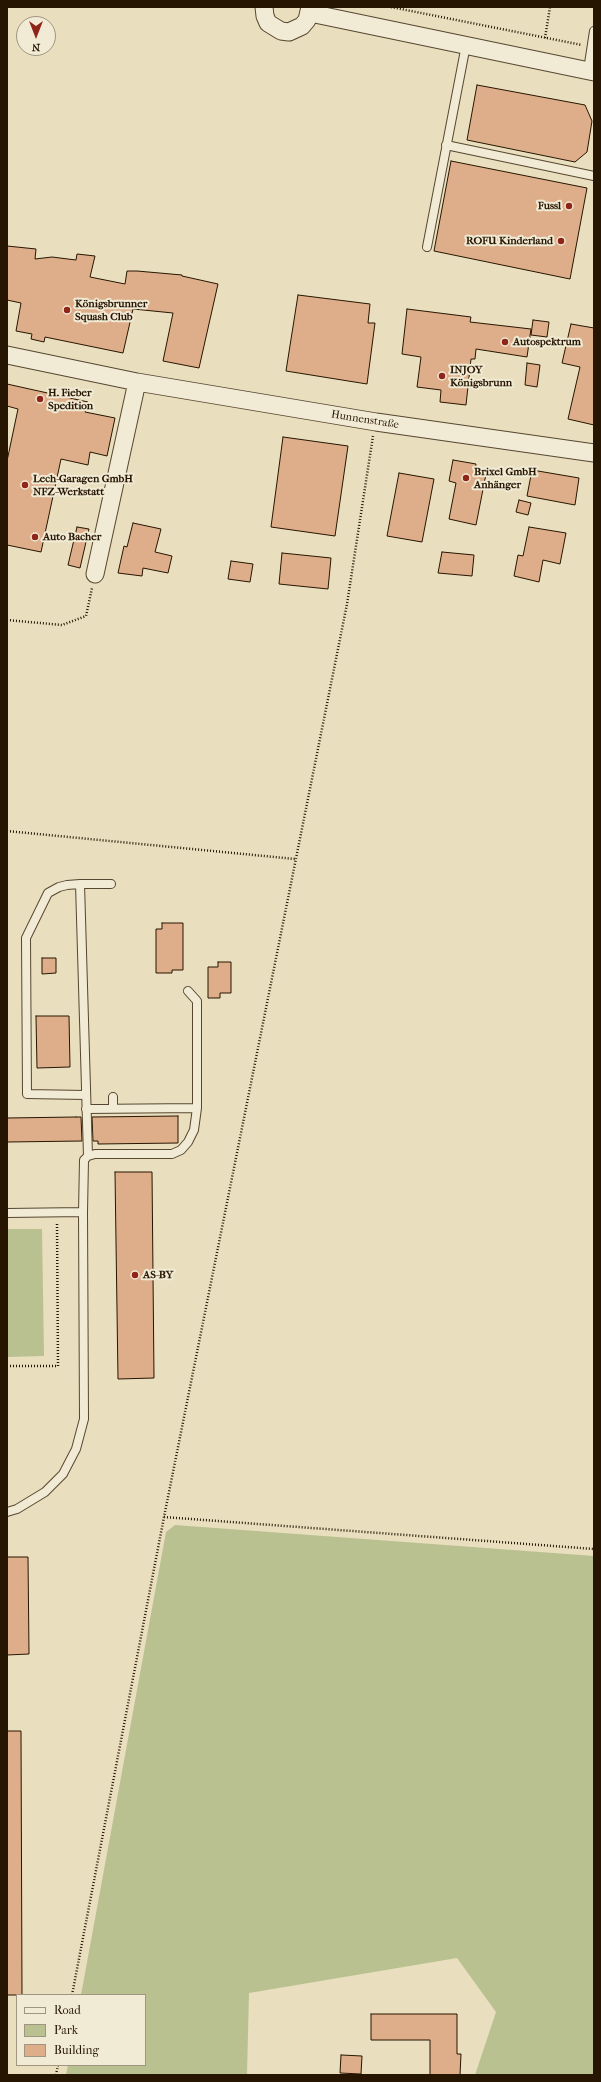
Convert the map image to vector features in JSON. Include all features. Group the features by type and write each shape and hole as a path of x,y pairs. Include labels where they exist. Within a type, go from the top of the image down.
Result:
{"street":[{"path":"264,7 265,16 268,23 281,31 296,30 307,20 310,10 591,71"},
{"name":"Hunnenstraße","path":"7,355 137,382 376,422 594,453"},
{"path":"95,574 137,382"}],"lane":[{"path":"591,71 591,47 594,31"},
{"path":"427,248 466,45"},
{"path":"446,145 594,176"},
{"path":"80,884 88,1156"},
{"path":"86,1095 27,1094 26,938 48,893 59,886 110,884"},
{"path":"7,1512 17,1509 45,1492 63,1474 76,1449 84,1419 84,1160 88,1156 95,1154 172,1154 181,1150 194,1130 196,1108 197,1001 188,991"},
{"path":"113,1097 114,1108"},
{"path":"86,1109 196,1108"},
{"path":"7,1213 83,1212"}],"path":[{"path":"390,7 591,47"},
{"path":"545,38 550,7"},
{"path":"72,1994 164,1517 347,604 376,422"},
{"path":"7,620 62,625 86,616 95,574"},
{"path":"7,831 295,859"},
{"path":"7,1366 58,1366 57,1220"},
{"path":"164,1517 594,1549"}],"green space":[{"path":"7,1229 42,1229 44,1356 7,1357"},
{"path":"175,1525 594,1556 594,2075 475,2075 496,2012 457,1958 249,1993 247,2075 66,2075 68,2066 146,2066 146,1994 81,1994 166,1532"}],"building":[{"path":"477,85 585,105 592,121 587,152 575,162 467,140"},
{"path":"451,161 587,188 570,279 434,251"},
{"path":"7,246 36,249 35,259 52,257 76,260 77,254 95,256 90,277 125,284 127,271 137,271 182,275 218,284 199,368 163,361 173,313 133,309 123,353 45,337 44,342 31,339 32,334 16,331 21,303 7,300"},
{"path":"298,295 370,304 368,323 375,323 367,384 286,371"},
{"path":"407,309 471,317 470,322 531,329 527,357 476,349 475,359 471,359 466,405 440,402 441,390 417,387 421,357 402,354"},
{"path":"533,320 549,322 547,337 531,335"},
{"path":"571,324 594,328 594,425 568,419 580,367 562,363"},
{"path":"527,363 540,365 537,387 525,385"},
{"path":"7,384 88,402 85,412 115,418 107,456 90,452 88,465 61,459 41,552 7,545 7,461 18,409 7,406"},
{"path":"283,437 348,446 335,536 271,527"},
{"path":"453,460 476,464 475,472 486,474 476,525 449,519 456,483 449,481"},
{"path":"532,470 579,478 575,505 527,496"},
{"path":"399,473 434,479 422,542 387,536"},
{"path":"519,500 531,503 528,515 516,512"},
{"path":"133,523 161,529 155,552 172,556 168,573 143,568 142,576 118,573 124,546 127,547"},
{"path":"77,527 89,529 80,568 68,565"},
{"path":"529,527 566,533 560,564 543,560 539,582 514,576 518,555 523,556"},
{"path":"442,552 474,555 472,576 438,573"},
{"path":"282,553 331,558 328,589 279,584"},
{"path":"231,561 253,564 250,582 228,579"},
{"path":"162,923 183,923 183,970 172,970 172,973 156,973 156,929 162,929"},
{"path":"42,958 56,958 56,973 42,974"},
{"path":"218,962 231,962 231,993 220,993 220,998 208,998 208,967 218,967"},
{"path":"36,1016 69,1016 70,1067 37,1068"},
{"path":"178,1116 178,1143 98,1144 98,1141 93,1141 92,1117"},
{"path":"81,1117 82,1141 7,1142 7,1118"},
{"name":"AS-BY","path":"115,1172 152,1172 154,1378 118,1379"},
{"path":"7,1557 28,1557 29,1654 7,1655"},
{"path":"7,1731 21,1731 22,1994 7,1995"},
{"path":"371,2014 457,2014 457,2054 461,2054 460,2075 430,2075 430,2040 371,2040"},
{"path":"341,2055 362,2056 361,2074 340,2073"}],"place":[{"name":"Fussl","path":"569,206"},
{"name":"ROFU Kinderland","path":"561,241"},
{"name":"Königsbrunner Squash Club","path":"67,310"},
{"name":"Autospektrum","path":"505,342"},
{"name":"INJOY Königsbrunn","path":"442,376"},
{"name":"H. Fieber Spedition","path":"40,399"},
{"name":"Brixel GmbH Anhänger","path":"466,478"},
{"name":"Lech-Garagen GmbH NFZ-Werkstatt","path":"25,485"},
{"name":"Auto Bacher","path":"35,537"},
{"name":"AS-BY","path":"135,1275"}]}
